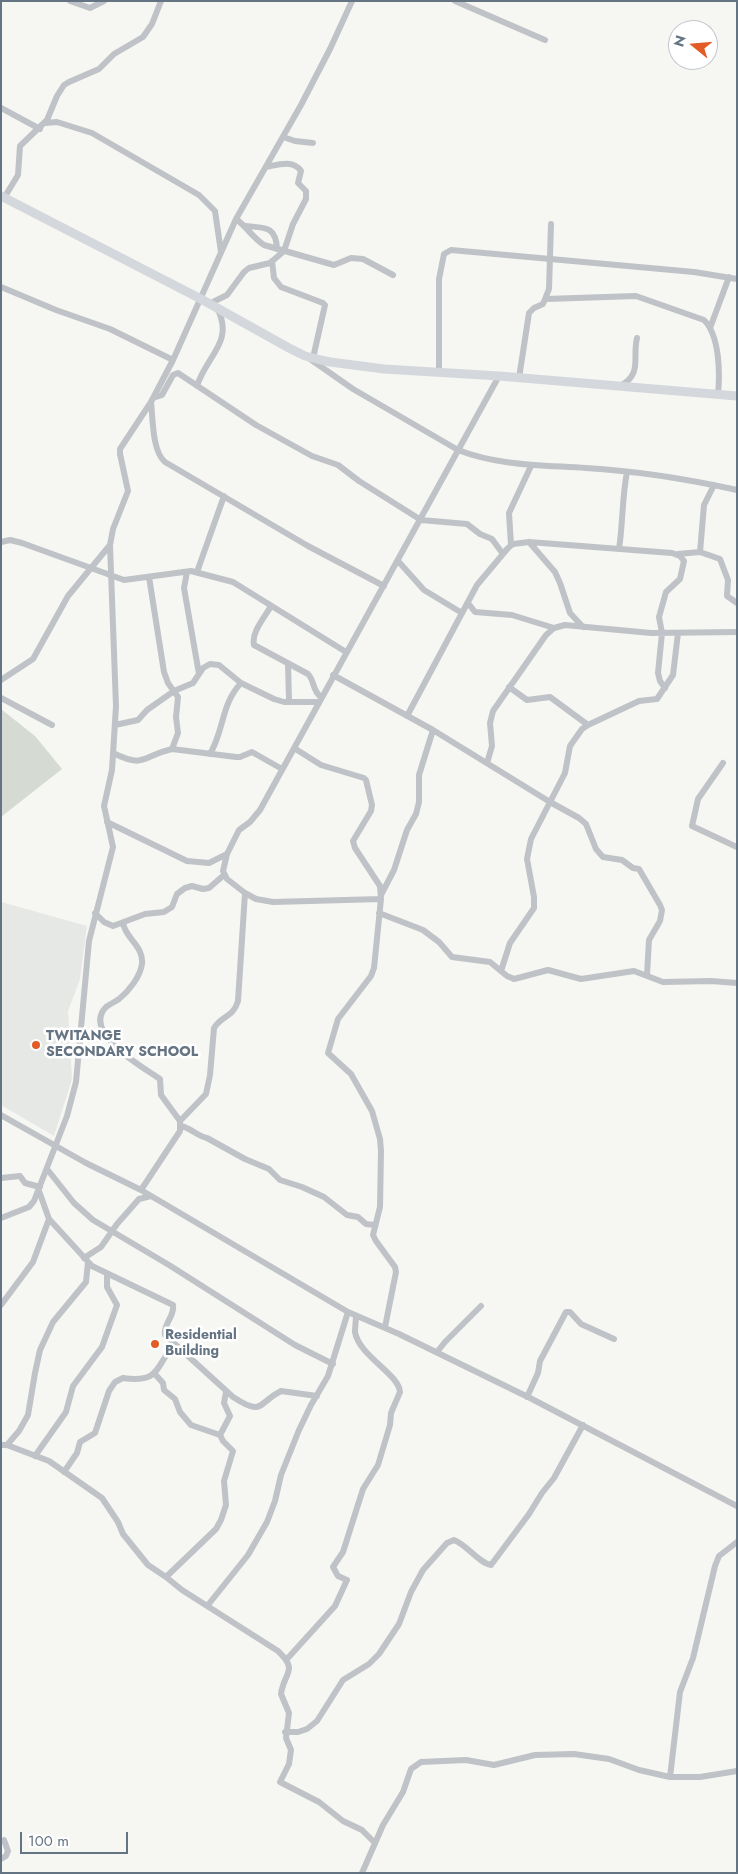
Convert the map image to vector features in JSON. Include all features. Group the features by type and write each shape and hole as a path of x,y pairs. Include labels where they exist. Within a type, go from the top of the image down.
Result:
{"street":[{"path":"70,1 90,8 104,1"},
{"path":"161,1 152,24 143,36 114,54 99,69 64,85 45,123 22,142 20,146 18,175 3,197 209,303 309,357 358,391 458,450 482,458 532,466 627,472 685,479 737,490"},
{"path":"1,1218 28,1208 39,1188 67,1116 76,1082 89,941 113,847 104,806 112,770 115,725 116,672 110,545 114,528 128,491 120,449 152,400 173,360 209,303 221,253 236,219 321,67 352,1"},
{"path":"455,1 545,40"},
{"path":"1,108 40,129"},
{"path":"45,123 56,122 92,133 199,195 215,211 221,253"},
{"path":"283,137 295,141 313,142"},
{"path":"209,303 228,295 244,272 272,261 304,205 307,195 306,191 298,184 301,171 298,167 284,163 266,167"},
{"path":"236,219 258,241 280,250 334,265 356,258 362,259 392,274"},
{"path":"519,378 529,313 534,308 543,304 549,290 551,224"},
{"path":"245,226 272,231 280,250"},
{"path":"439,374 439,279 446,251 550,258 737,278"},
{"path":"272,261 274,278 281,287 325,305 309,357"},
{"path":"710,328 729,277"},
{"path":"1,287 56,310 110,329 173,360"},
{"path":"546,299 636,296 699,318 710,328 719,365 718,395"},
{"path":"197,386 200,375 217,349 224,328 209,303"},
{"path":"619,386 629,380 636,368 634,352 637,338"},
{"path":"309,357 375,368 439,374 499,376 718,395 735,394"},
{"path":"152,400 163,393 176,373 181,374 273,435 312,456 338,465 359,481 421,520 467,524 480,534 492,539 503,554"},
{"path":"380,898 273,902 256,899 245,893 224,875 223,867 239,830 250,822 260,810 499,376"},
{"path":"152,400 157,448 162,459 169,465 315,550 384,586"},
{"path":"511,545 510,508 532,466"},
{"path":"619,549 627,472"},
{"path":"700,552 705,502 714,485"},
{"path":"197,572 224,496"},
{"path":"1,542 10,540 22,542 90,569 124,580 197,572 233,582 346,652"},
{"path":"529,542 555,572 570,613 584,627"},
{"path":"407,716 480,580 511,545 529,542 678,554 700,552 721,560 728,580 727,596 737,603"},
{"path":"1,680 33,659 68,596 110,545"},
{"path":"665,688 660,681 658,673 662,633 659,620 665,594 680,579 684,567 684,561 678,554"},
{"path":"398,561 424,590 462,613"},
{"path":"187,572 184,588 199,674"},
{"path":"149,577 164,672 168,683 178,699 176,717 178,733 172,749"},
{"path":"468,603 476,612 512,615 554,628"},
{"path":"271,606 255,633 254,645 262,651 303,671 312,678 315,692 320,700"},
{"path":"487,763 492,746 491,715 546,635 554,628 565,625 662,633 736,631"},
{"path":"501,971 510,943 534,908 534,897 527,859 529,845 565,773 570,746 582,729 588,725 639,701 657,699 674,672 678,633"},
{"path":"288,663 289,701"},
{"path":"115,725 138,720 147,710 174,690 191,684 206,665 214,664 219,665 240,683 274,699 289,701 320,700"},
{"path":"333,675 433,730 550,802 573,814 586,824 596,849 603,857 622,860 638,870 658,901 662,916 649,940 647,976"},
{"path":"210,754 217,740 220,722 231,696 240,683"},
{"path":"510,687 527,700 550,697 588,725"},
{"path":"1,698 52,726"},
{"path":"380,898 394,870 407,830 416,814 419,802 419,775 433,730"},
{"path":"294,748 321,765 360,776 366,780 372,805 371,811 353,841 355,848 379,882 379,913 372,972 338,1019 328,1050 329,1055 351,1074 358,1085 372,1111 380,1139 380,1202 374,1225 374,1238 396,1270 385,1327"},
{"path":"113,753 135,762 172,749 240,757 252,752 282,769"},
{"path":"724,762 698,799 692,826 737,847"},
{"path":"107,822 187,861 209,863 227,854"},
{"path":"95,913 108,924 114,926 145,914 164,912 172,908 177,894 185,888 192,886 209,888 224,875"},
{"path":"141,1190 178,1136 181,1123 206,1094 210,1075 214,1028 216,1024 234,1012 238,1001 245,893"},
{"path":"379,913 423,930 439,942 452,956 490,962 507,976 514,979 548,970 581,979 631,971 663,982 711,981 737,983"},
{"path":"123,923 125,932 134,940 142,962 136,980 121,997 106,1007 101,1014 101,1024 106,1036 120,1052 160,1079 161,1095 181,1123 201,1136 265,1168 280,1180 324,1197 347,1215 358,1217 366,1224 374,1225"},
{"path":"1,1115 94,1168 141,1190 348,1312 385,1327 527,1396 737,1506"},
{"path":"47,1169 84,1213 296,1345 333,1364"},
{"path":"1,1178 20,1176 25,1183 39,1188"},
{"path":"39,1188 48,1219 86,1260 98,1270 173,1305 173,1312 164,1331 174,1344 226,1392 244,1404 256,1407 261,1407 281,1391 317,1396"},
{"path":"151,1196 139,1199 99,1249 86,1260 86,1282 53,1322 40,1350 28,1415 19,1431 4,1445 49,1461 106,1502 123,1534 148,1565 166,1576 182,1590 278,1651 290,1663 281,1694 288,1713 285,1732 291,1750 289,1764 280,1782 319,1802 343,1821 362,1830 375,1843"},
{"path":"1,1305 33,1262 48,1219"},
{"path":"35,1456 66,1412 73,1386 102,1348 117,1305 107,1287 107,1274"},
{"path":"437,1352 481,1306"},
{"path":"208,1605 248,1555 271,1513 281,1475 299,1430 333,1364 348,1312"},
{"path":"527,1396 538,1374 542,1357 566,1312 570,1312 586,1327 614,1340"},
{"path":"286,1659 335,1606 347,1580 338,1576 333,1567 343,1552 363,1489 378,1465 390,1425 391,1413 400,1392 397,1382 372,1358 358,1340 355,1331 356,1316"},
{"path":"64,1472 77,1453 80,1442 86,1437 92,1436 97,1430 109,1391 116,1382 124,1378 144,1379 154,1374 164,1356 174,1344"},
{"path":"154,1374 163,1383 164,1390 176,1399 179,1410 191,1425 220,1435 223,1442 234,1451 224,1481 226,1504 221,1520 210,1535 166,1576"},
{"path":"220,1435 230,1416 224,1403 226,1392"},
{"path":"285,1732 298,1732 307,1729 316,1721 343,1680 369,1664 379,1654 399,1624 411,1592 423,1570 447,1543 454,1540 459,1542 488,1564 492,1564 554,1478 583,1425"},
{"path":"670,1777 680,1692 693,1658 715,1566 719,1556 737,1542"},
{"path":"362,1873 383,1825 403,1792 411,1769 421,1762 466,1760 494,1765 535,1755 574,1754 609,1759 639,1770 670,1777 700,1778 737,1771"},
{"path":"1,1859 6,1856 8,1851 4,1840"}],"shaded area":[{"path":"1,709 35,736 62,769 1,817"},
{"name":"TWITANGE SECONDARY SCHOOL","path":"1,902 87,926 80,979 68,1011 72,1079 54,1136 1,1105"}],"place":[{"name":"TWITANGE SECONDARY SCHOOL","path":"36,1045"},
{"name":"Residential Building","path":"155,1344"}]}
